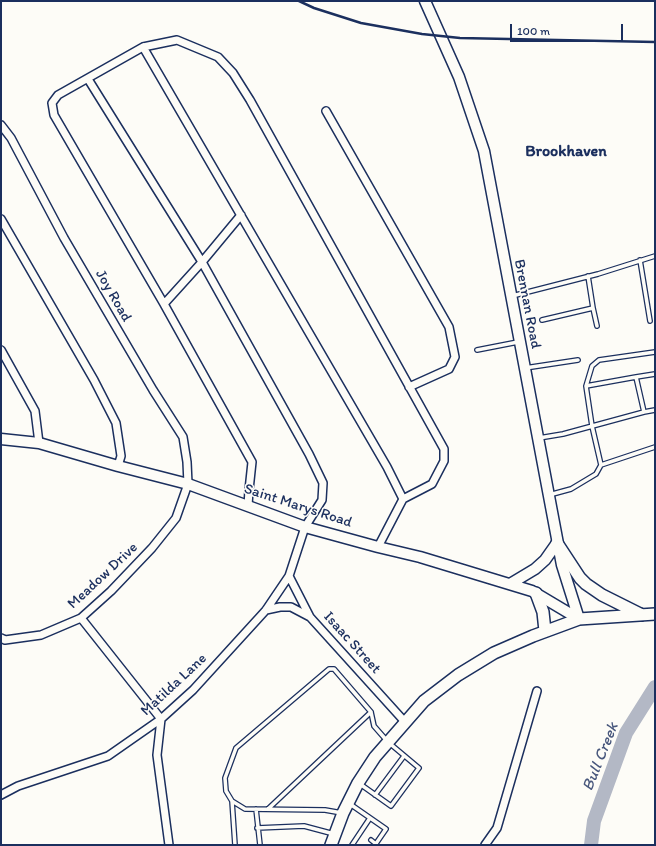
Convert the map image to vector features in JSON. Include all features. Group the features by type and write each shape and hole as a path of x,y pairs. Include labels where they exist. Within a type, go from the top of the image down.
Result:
{"main road":[{"name":"Brennan Road","path":"425,1 459,77 484,151 557,543 562,565 579,619"},
{"name":"Saint Marys Road","path":"1,439 39,443 118,466 188,484 305,527 420,557 510,584 536,593 579,619"},
{"path":"510,584 535,569 545,560 557,543 580,578 586,584 602,595 643,615"},
{"path":"536,593 542,612 545,631"},
{"path":"331,845 343,813 358,783 375,757 424,701 458,675 493,654 545,631 579,619 655,614"}],"street":[{"path":"248,506 248,490 252,462 164,304 54,115 52,103 58,95 143,47 177,40 218,57 233,73 250,100 444,449 444,461 432,484 402,499 378,547"},
{"path":"143,47 387,467 402,499"},
{"name":"Matilda Lane","path":"1,795 18,786 108,756 161,720 193,690 266,610 289,576 305,527 322,500 323,483 309,454 202,262 88,79"},
{"path":"326,111 448,327 455,357 450,369 409,387"},
{"name":"Joy Road","path":"1,125 11,138 68,244 153,390 183,437 187,462 188,484"},
{"path":"164,304 202,262 241,215"},
{"path":"1,219 94,380 116,422 121,456 118,466"},
{"path":"1,350 35,411 39,443"},
{"name":"Meadow Drive","path":"1,638 5,640 41,635 81,618 111,591 157,542 176,518 188,484"},
{"path":"289,576 310,617"},
{"name":"Isaac Street","path":"266,610 280,607 291,607 310,617 405,722"},
{"path":"81,618 161,720 157,755 169,845"},
{"path":"485,845 497,828 537,691"}],"lane":[{"path":"511,297 655,256"},
{"path":"640,260 650,321"},
{"path":"588,276 597,326"},
{"path":"542,320 593,308"},
{"path":"477,350 519,341"},
{"path":"548,495 571,489 596,474 601,465 592,426 586,386 592,366 598,360 655,352"},
{"path":"524,368 578,360"},
{"path":"586,386 655,374"},
{"path":"636,377 644,412"},
{"path":"538,439 655,410"},
{"path":"601,465 655,447"},
{"path":"343,813 325,810 245,809 232,801 226,791 225,778 236,748 329,669 334,669 372,712 374,726 388,742 419,768 391,806 358,783"},
{"path":"268,809 372,712"},
{"path":"375,795 385,784 404,756"},
{"path":"404,780 408,783"},
{"path":"396,791 400,794"},
{"path":"232,801 234,845"},
{"path":"348,803 386,829 375,844 371,840"},
{"path":"256,809 260,845"},
{"path":"354,845 362,834 370,818"},
{"path":"257,828 304,826 335,834"}],"waterway":[{"name":"Bull Creek","path":"591,845 594,821 626,733 655,687"}],"railway":[{"path":"299,1 314,8 361,23 422,34 460,38 655,42"}],"district":[{"name":"Brookhaven","path":"566,152"}]}
